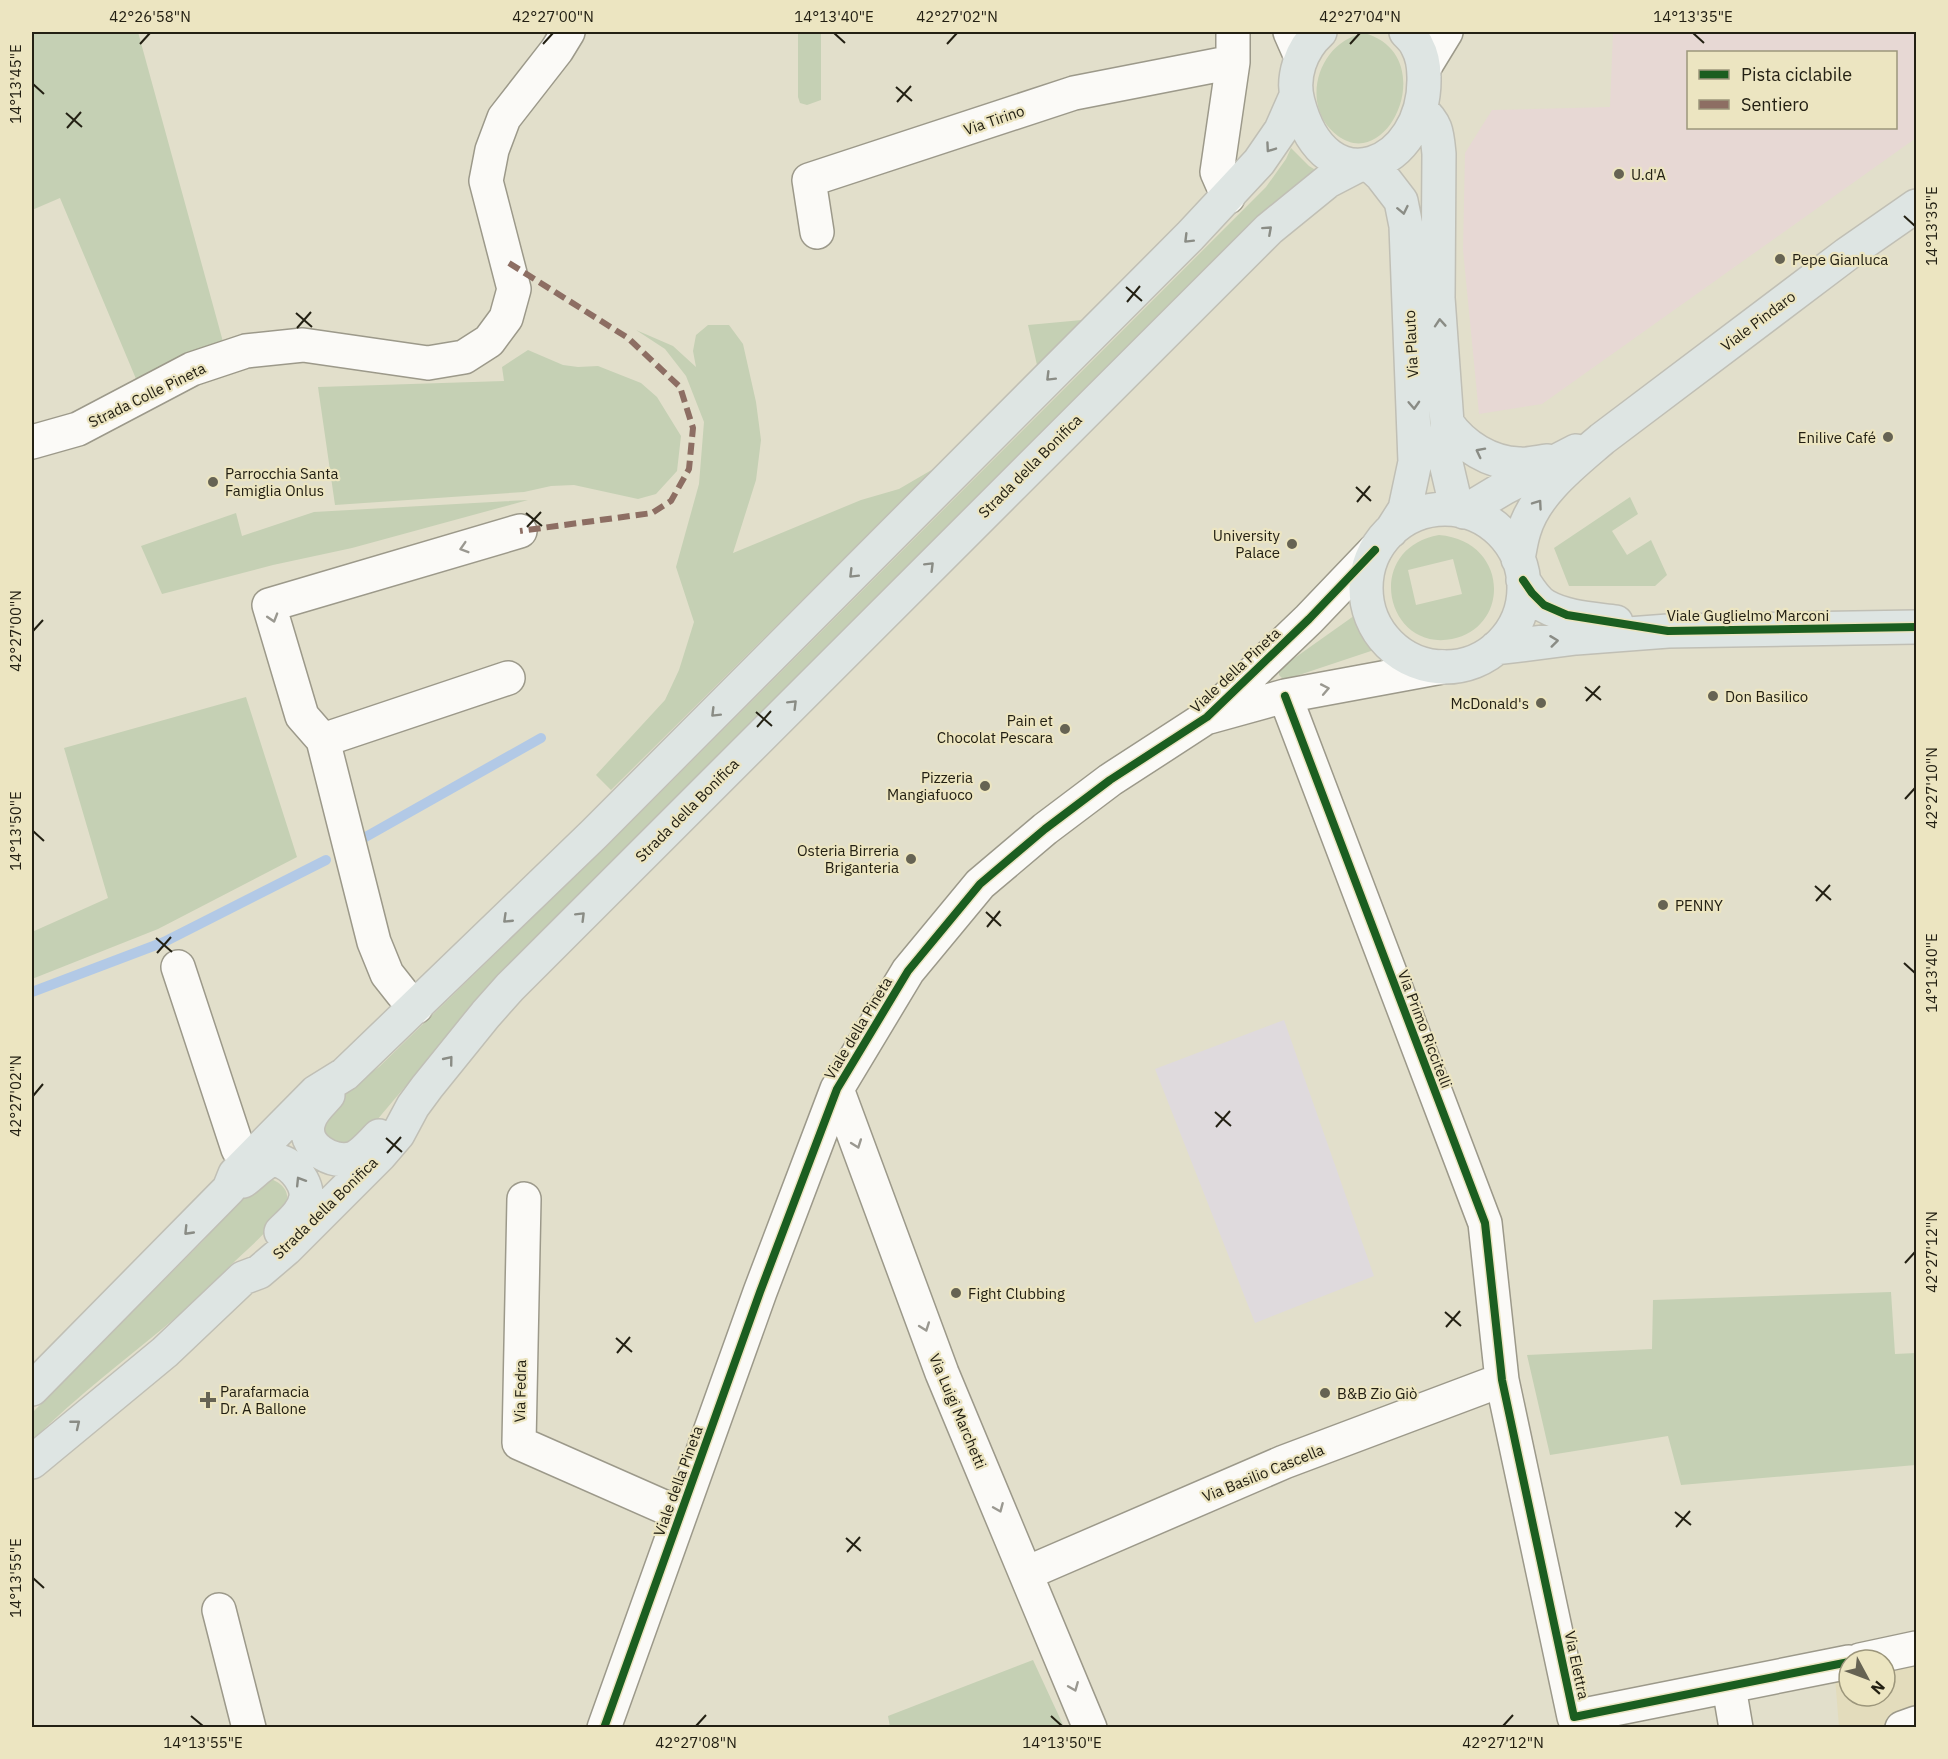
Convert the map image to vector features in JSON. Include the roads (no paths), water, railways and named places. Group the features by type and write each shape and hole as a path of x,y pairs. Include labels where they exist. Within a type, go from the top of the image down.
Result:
{"main road":[{"path":"1320,32 1295,44 1296,96 1303,122 1311,139 1327,155 1342,164 1362,165"},
{"path":"1406,32 1418,47 1424,68"},
{"name":"Strada della Bonifica","path":"32,1462 165,1352 243,1278 259,1272 348,1188 398,1134 413,1106 486,1014 518,979 1226,270 1306,197 1328,182 1362,165 1383,158 1399,146 1413,129 1420,109 1424,89 1424,68"},
{"path":"413,1106 355,1157 344,1160 333,1158 318,1150 308,1137 309,1121 315,1109 345,1074 594,834 1228,196 1259,162 1281,130 1296,96"},
{"name":"Via Plauto","path":"1420,109 1431,118 1437,131 1439,154 1438,298 1447,423 1445,459 1461,511"},
{"name":"Via Plauto","path":"1362,165 1381,175 1401,201 1406,225 1415,462 1405,509 1383,541"},
{"name":"Viale Pindaro","path":"1520,569 1524,530 1541,498 1573,464 1602,439 1838,261 1917,206"},
{"path":"1447,423 1467,445 1499,461 1520,465 1557,460"},
{"name":"Viale Pindaro","path":"1461,511 1602,439"},
{"path":"1445,509 1461,511 1484,520 1501,532 1520,569 1523,599 1518,617 1509,634 1496,648 1474,662 1458,666 1426,665 1404,656 1385,641 1376,628 1370,613 1366,581 1369,565 1383,541 1400,524 1422,513 1445,509"},
{"name":"Viale Guglielmo Marconi","path":"1520,569 1532,593 1544,605 1567,615 1668,631"},
{"name":"Viale Guglielmo Marconi","path":"1496,648 1576,638 1668,631 1917,627"},
{"path":"229,1189 235,1174 316,1092 345,1074"},
{"path":"34,1379 229,1189 245,1180 267,1162 274,1160 286,1164 293,1171 304,1184 306,1196 301,1210 249,1264 243,1278"}],"street":[{"name":"Strada Colle Pineta","path":"32,442 78,429 192,369 246,351 303,345 428,363 464,357 489,341 506,318 514,289 486,181 492,150 504,118 557,50 568,32"},
{"path":"1424,68 1446,32"},
{"name":"Via Tirino","path":"818,232 809,180 1074,93 1233,47 1217,172 1228,196"},
{"path":"416,1007 387,974 374,942 323,740 302,716 269,605 520,531"},
{"name":"Viale della Pineta","path":"604,1728 775,1253 837,1089 908,971 980,884 1045,829 1110,780 1207,717 1309,619 1383,541"},
{"name":"Viale della Pineta","path":"1207,717 1285,696 1442,667"},
{"path":"323,740 508,678"},
{"name":"Via Primo Riccitelli","path":"1285,696 1485,1223 1502,1380"},
{"path":"178,967 238,1149 249,1160"},
{"name":"Via Luigi Marchetti","path":"837,1089 942,1374 1090,1728"},
{"name":"Via Fedra","path":"524,1199 519,1443 681,1514"},
{"name":"Via Basilio Cascella","path":"1027,1573 1284,1462 1502,1380"},
{"name":"Via Elettra","path":"1502,1380 1574,1717 1837,1664"},
{"path":"219,1610 249,1728"},
{"path":"1897,1652 1917,1648"},
{"path":"1729,1687 1736,1728"},
{"path":"1902,1728 1917,1723"}],"waterway":[{"path":"362,839 541,738"},
{"path":"32,992 164,942 326,860"}],"place":[{"name":"U.d'A","path":"1619,174"},
{"name":"Pepe Gianluca","path":"1780,259"},
{"name":"Enilive Café","path":"1888,437"},
{"name":"Parrocchia Santa Famiglia Onlus","path":"213,482"},
{"name":"University Palace","path":"1292,544"},
{"name":"Don Basilico","path":"1713,696"},
{"name":"McDonald's","path":"1541,703"},
{"name":"Pain et Chocolat Pescara","path":"1065,729"},
{"name":"Pizzeria Mangiafuoco","path":"985,786"},
{"name":"Osteria Birreria Briganteria","path":"911,859"},
{"name":"PENNY","path":"1663,905"},
{"name":"Fight Clubbing","path":"956,1293"},
{"name":"B&B Zio Giò","path":"1325,1393"},
{"name":"Parafarmacia Dr. A Ballone","path":"208,1400"}]}
